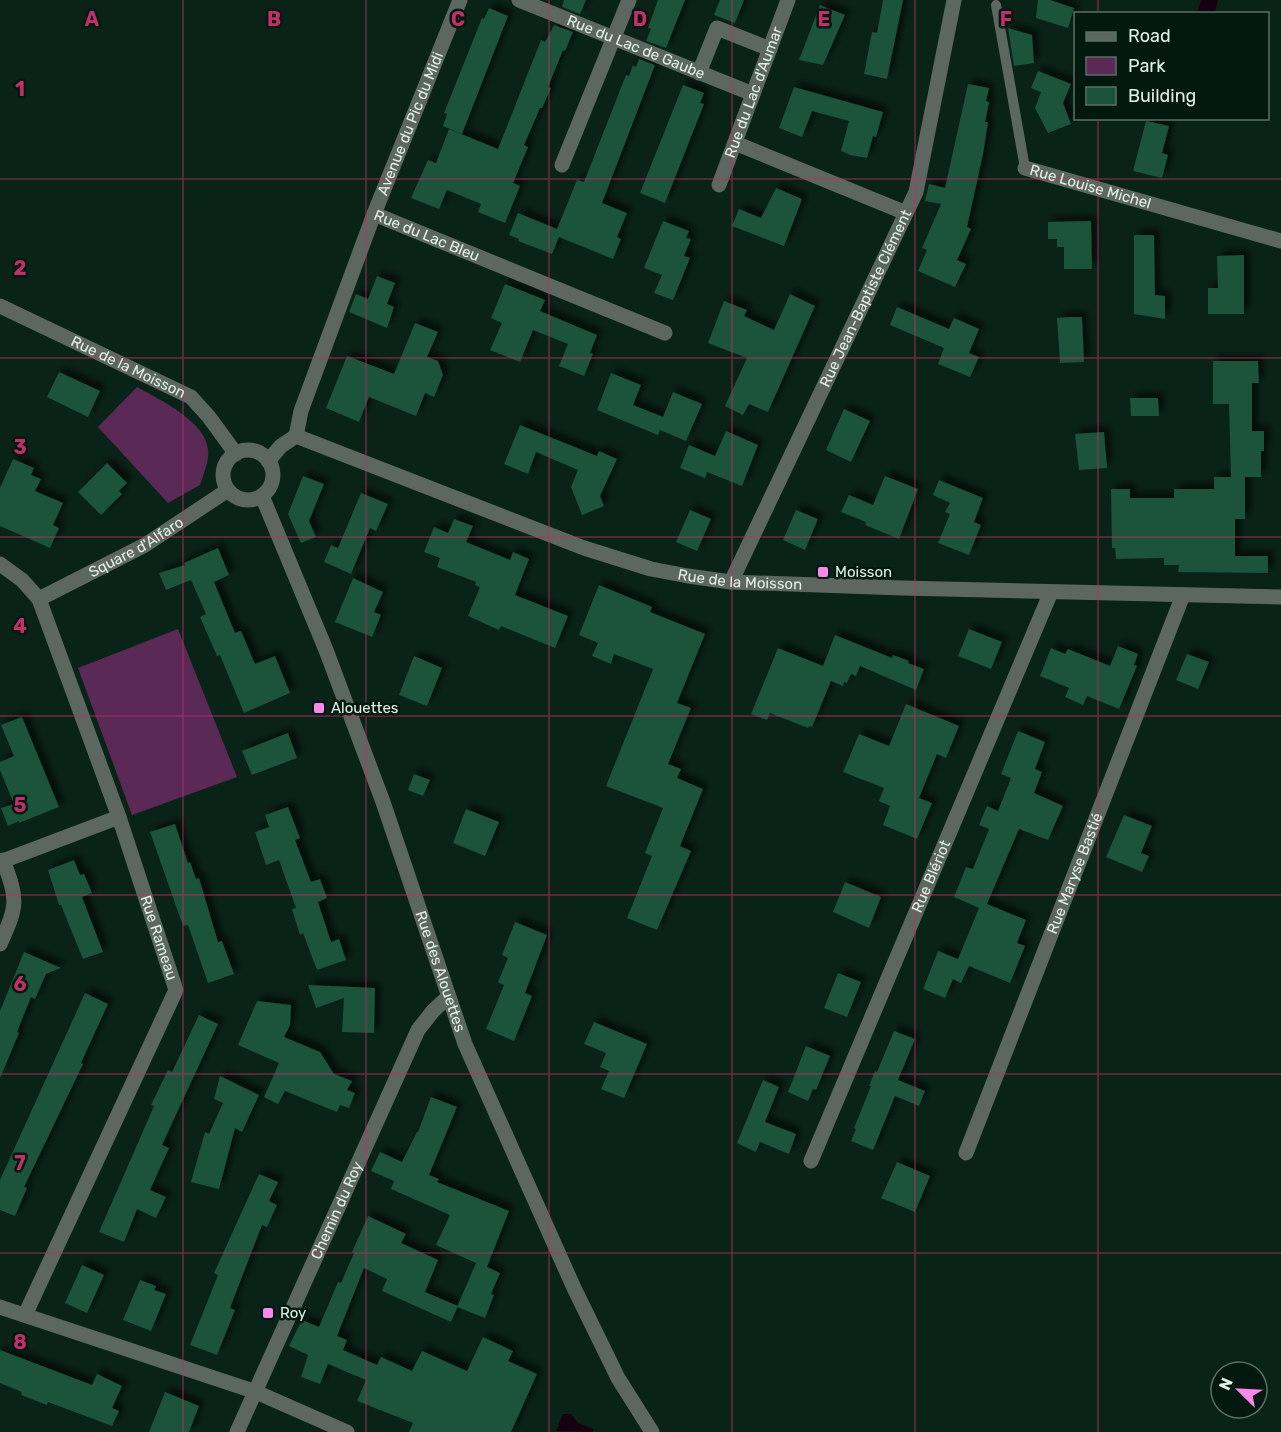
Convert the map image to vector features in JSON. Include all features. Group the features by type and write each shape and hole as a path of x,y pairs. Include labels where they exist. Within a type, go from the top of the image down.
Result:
{"street":[{"name":"Avenue du Pic du Midi","path":"374,214 460,0"},
{"name":"Rue du Lac de Gaube","path":"519,0 753,94"},
{"path":"562,165 628,0"},
{"name":"Rue du Lac d'Aumar","path":"719,185 788,0"},
{"name":"Rue Jean-Baptiste Clément","path":"731,582 916,192 954,0"},
{"path":"699,73 717,28 770,49"},
{"path":"735,143 906,213"},
{"name":"Rue Louise Michel","path":"1025,168 1281,241"},
{"name":"Rue du Lac Bleu","path":"296,436 302,411 374,214 664,333"},
{"name":"Rue de la Moisson","path":"0,306 191,397 236,454"},
{"path":"268,461 281,446 296,436"},
{"name":"Rue de la Moisson","path":"296,436 584,548 651,569 731,582 1281,597"},
{"path":"242,451 257,452 268,461 273,476 268,490 262,496 255,499 240,499 228,490 223,475 229,459 242,451"},
{"name":"Square d'Alfaro","path":"39,599 145,545 228,490"},
{"name":"Rue des Alouettes","path":"262,496 326,650 383,801 465,1044 574,1288 618,1378 652,1432"},
{"name":"Rue Rameau","path":"0,564 22,580 39,599 119,817 176,990 25,1315"},
{"name":"Rue Blériot","path":"811,1161 1051,592"},
{"name":"Rue Maryse Bastié","path":"966,1153 1183,595"},
{"path":"0,944 14,914 13,888 1,861 119,817"},
{"name":"Chemin du Roy","path":"237,1432 418,1030 448,997"},
{"path":"0,1307 256,1392 347,1432"}],"lane":[{"name":"Rue Louise Michel","path":"996,5 1025,168"}],"green space":[{"path":"137,387 183,414 202,434 207,445 208,457 200,485 168,503 98,427"},
{"path":"178,629 237,777 132,815 78,668"}],"shaded area":[{"path":"1201,0 1218,0 1215,12 1197,12"},
{"path":"563,1414 571,1414 578,1423 594,1429 593,1432 556,1431"}],"building":[{"path":"564,0 586,0 580,14 562,7"},
{"path":"658,0 685,0 666,48 646,41"},
{"path":"720,0 744,0 735,23 714,15"},
{"path":"883,0 903,0 887,79 864,74 872,32 877,33"},
{"path":"1038,0 1050,0 1074,8 1068,28 1036,18"},
{"path":"820,5 845,15 823,65 799,60"},
{"path":"489,8 508,16 462,134 443,126 447,114 444,113 482,18 484,19"},
{"path":"554,25 573,32 548,87 551,88 524,145 528,147 513,183 520,186 505,223 478,212 481,204 447,190 439,209 411,198 428,160 436,163 449,129 498,149 541,40 545,42"},
{"path":"1008,28 1032,35 1034,63 1014,66"},
{"path":"639,59 655,65 602,203 627,213 617,237 621,239 613,259 559,237 552,254 518,241 519,239 509,235 518,213 557,229 577,180 584,182 626,75 629,76 633,65 636,67"},
{"path":"1038,71 1071,84 1063,103 1071,124 1048,133 1035,108 1041,92 1031,88"},
{"path":"968,84 989,88 985,122 988,122 967,227 971,229 957,260 966,264 955,287 918,271 927,250 922,248 941,204 925,201 929,184 945,188"},
{"path":"683,85 704,93 700,103 704,104 665,203 640,193"},
{"path":"794,87 883,112 867,158 841,151 849,121 812,111 802,137 779,128"},
{"path":"1146,121 1169,126 1162,153 1168,155 1162,178 1133,171"},
{"path":"776,188 802,199 784,246 732,226 739,209 761,218"},
{"path":"663,221 689,231 686,238 691,239 684,256 690,258 673,300 654,293 662,275 644,268"},
{"path":"1091,221 1092,269 1064,269 1064,247 1057,247 1057,239 1048,239 1048,222"},
{"path":"1134,235 1154,235 1155,295 1165,296 1165,319 1134,314"},
{"path":"1244,255 1244,314 1208,314 1208,288 1218,288 1217,256"},
{"path":"377,276 395,283 387,304 394,307 387,328 349,312 356,294 368,299"},
{"path":"505,284 545,300 540,311 597,335 590,353 593,354 584,376 559,366 568,344 533,330 520,362 490,350 502,323 491,318"},
{"path":"790,294 815,306 768,412 749,404 743,415 725,406 747,358 708,343 724,301 747,310 744,316 774,330"},
{"path":"897,307 949,329 954,318 979,329 969,353 979,357 970,377 938,364 944,348 890,325"},
{"path":"1082,317 1084,362 1060,363 1057,318"},
{"path":"415,323 438,332 427,357 438,361 443,375 434,397 425,393 416,416 369,397 359,422 326,408 347,356 394,374"},
{"path":"1213,361 1258,361 1259,383 1252,383 1252,431 1264,431 1261,477 1245,477 1245,519 1235,519 1235,556 1268,556 1268,573 1178,572 1179,565 1164,565 1164,558 1116,559 1115,548 1112,548 1111,489 1130,489 1130,498 1174,498 1174,489 1214,489 1214,477 1231,477 1229,404 1213,404"},
{"path":"59,372 100,391 88,417 47,397"},
{"path":"611,373 641,385 633,405 663,417 673,392 702,404 686,441 660,430 658,435 597,410"},
{"path":"1130,398 1158,398 1159,416 1131,416"},
{"path":"844,409 870,421 851,462 826,450"},
{"path":"520,425 597,456 599,451 617,459 600,496 604,506 582,515 571,487 578,470 536,452 528,474 504,464"},
{"path":"726,431 758,445 742,486 707,472 705,478 680,468 689,445 715,456"},
{"path":"1104,432 1107,468 1079,470 1075,434"},
{"path":"13,459 34,468 31,475 41,479 35,491 63,503 53,525 59,528 50,548 0,526 0,488"},
{"path":"107,463 127,483 119,491 122,494 101,515 78,492"},
{"path":"303,476 324,484 309,521 316,537 301,543 288,514"},
{"path":"885,476 918,489 899,539 841,512 849,495 873,505"},
{"path":"939,480 983,498 974,522 981,525 969,555 938,543 950,514 945,512 950,503 933,495"},
{"path":"361,493 388,504 376,531 370,528 351,574 324,562 331,545 338,548"},
{"path":"690,510 711,519 697,551 676,542"},
{"path":"796,510 818,519 805,550 783,540"},
{"path":"454,519 473,526 466,542 510,560 513,552 529,559 515,595 568,616 555,648 501,626 499,630 468,616 480,587 475,585 476,582 437,567 440,558 424,552 434,527 448,533"},
{"path":"218,548 229,575 214,582 235,633 241,631 255,664 275,656 290,693 244,713 220,655 217,656 200,617 206,614 191,580 166,590 159,573 185,565 184,563"},
{"path":"353,578 383,592 374,612 381,615 372,637 335,622"},
{"path":"599,585 652,607 650,612 705,634 677,703 691,708 668,764 681,769 677,778 703,789 680,846 691,851 657,930 627,918 652,856 645,853 663,808 606,786 653,669 614,654 611,664 592,656 598,643 579,635"},
{"path":"969,629 1002,642 991,669 958,656"},
{"path":"835,635 892,658 893,655 909,661 908,663 924,669 916,690 860,666 856,676 851,674 843,686 831,681 812,727 808,728 770,713 767,720 751,714 778,648 823,666"},
{"path":"1118,646 1138,654 1134,665 1137,666 1119,709 1087,696 1083,705 1065,697 1069,688 1040,676 1051,648 1065,654 1068,649 1110,666"},
{"path":"1187,654 1209,662 1198,689 1176,680"},
{"path":"414,656 442,668 427,706 399,695"},
{"path":"906,704 959,726 946,758 937,754 919,798 932,803 917,839 883,825 890,806 879,801 884,788 843,772 859,734 889,746"},
{"path":"22,717 59,807 8,826 1,808 14,804 0,770 0,762 14,756 1,725"},
{"path":"1018,731 1045,742 1035,769 1042,772 1034,793 1063,806 1048,840 1019,829 987,904 1026,920 1017,943 1025,946 1010,983 969,966 961,983 953,979 945,998 923,989 938,951 958,959 979,908 954,897 966,867 973,869 989,829 979,825 987,806 998,811 1011,778 1001,774"},
{"path":"288,733 297,758 252,775 242,751"},
{"path":"414,774 430,780 423,796 408,790"},
{"path":"288,807 300,838 295,840 311,882 320,879 327,898 318,902 331,942 339,939 346,960 317,970 303,933 300,935 292,909 296,908 279,860 266,865 255,832 269,827 265,815"},
{"path":"466,809 499,822 485,856 453,843"},
{"path":"1124,815 1152,826 1141,853 1149,856 1142,872 1106,857"},
{"path":"175,824 188,863 190,862 196,879 199,878 218,942 222,941 234,974 208,983 188,925 183,926 150,832"},
{"path":"74,860 80,875 84,874 92,893 82,897 103,952 83,959 61,905 59,905 48,870"},
{"path":"845,882 881,897 869,928 833,912"},
{"path":"515,922 547,935 525,993 532,996 514,1041 486,1029 504,985 498,982 508,958 502,955"},
{"path":"24,952 61,968 46,974 35,999 31,997 0,1078 0,1011"},
{"path":"838,973 861,982 847,1017 824,1008"},
{"path":"308,985 375,988 374,1033 342,1032 344,998 316,1008"},
{"path":"85,993 108,1004 81,1063 83,1064 24,1187 27,1188 15,1216 0,1210 0,1180"},
{"path":"257,1001 291,1005 290,1025 284,1037 320,1052 334,1074 352,1081 347,1090 355,1093 349,1108 340,1105 337,1112 285,1091 278,1104 264,1097 279,1063 238,1045"},
{"path":"199,1015 218,1024 162,1145 169,1148 150,1190 166,1197 156,1218 137,1209 124,1242 99,1232 154,1106 151,1105 168,1070 172,1072"},
{"path":"594,1022 647,1044 624,1098 601,1089 609,1071 600,1067 606,1053 584,1044"},
{"path":"894,1031 915,1039 898,1080 925,1091 919,1106 895,1096 873,1150 851,1141 871,1086 869,1086"},
{"path":"806,1046 830,1056 816,1090 813,1089 808,1101 788,1092"},
{"path":"220,1076 259,1095 242,1132 235,1128 219,1189 191,1182 205,1132 209,1134 223,1103 214,1099"},
{"path":"763,1080 779,1087 765,1122 796,1134 789,1154 760,1142 756,1152 737,1143"},
{"path":"431,1097 457,1107 429,1175 439,1179 437,1182 509,1211 487,1267 500,1273 491,1294 494,1295 485,1318 457,1307 476,1263 436,1245 450,1215 391,1189 394,1181 371,1171 380,1152 402,1162 418,1132"},
{"path":"897,1162 930,1176 915,1212 881,1198"},
{"path":"259,1174 278,1182 269,1201 277,1205 267,1227 262,1225 230,1308 235,1310 217,1355 190,1345 218,1275 214,1273"},
{"path":"368,1216 406,1234 401,1243 438,1260 425,1292 458,1306 451,1322 382,1291 387,1279 364,1268 337,1336 347,1340 343,1350 377,1365 381,1357 412,1371 422,1351 467,1371 483,1337 513,1351 508,1361 537,1374 511,1432 409,1432 413,1423 357,1401 366,1380 328,1364 320,1384 301,1377 308,1355 289,1346 302,1320 319,1327 338,1282 341,1283"},
{"path":"82,1265 104,1275 87,1313 65,1303"},
{"path":"140,1280 156,1286 154,1290 166,1294 151,1331 123,1320"},
{"path":"0,1350 92,1385 97,1374 122,1386 112,1408 119,1411 112,1426 48,1402 47,1405 21,1395 22,1392 0,1383"},
{"path":"165,1392 199,1406 189,1432 149,1432"}],"place":[{"name":"Moisson","path":"823,572"},
{"name":"Alouettes","path":"319,708"},
{"name":"Roy","path":"268,1313"}]}
